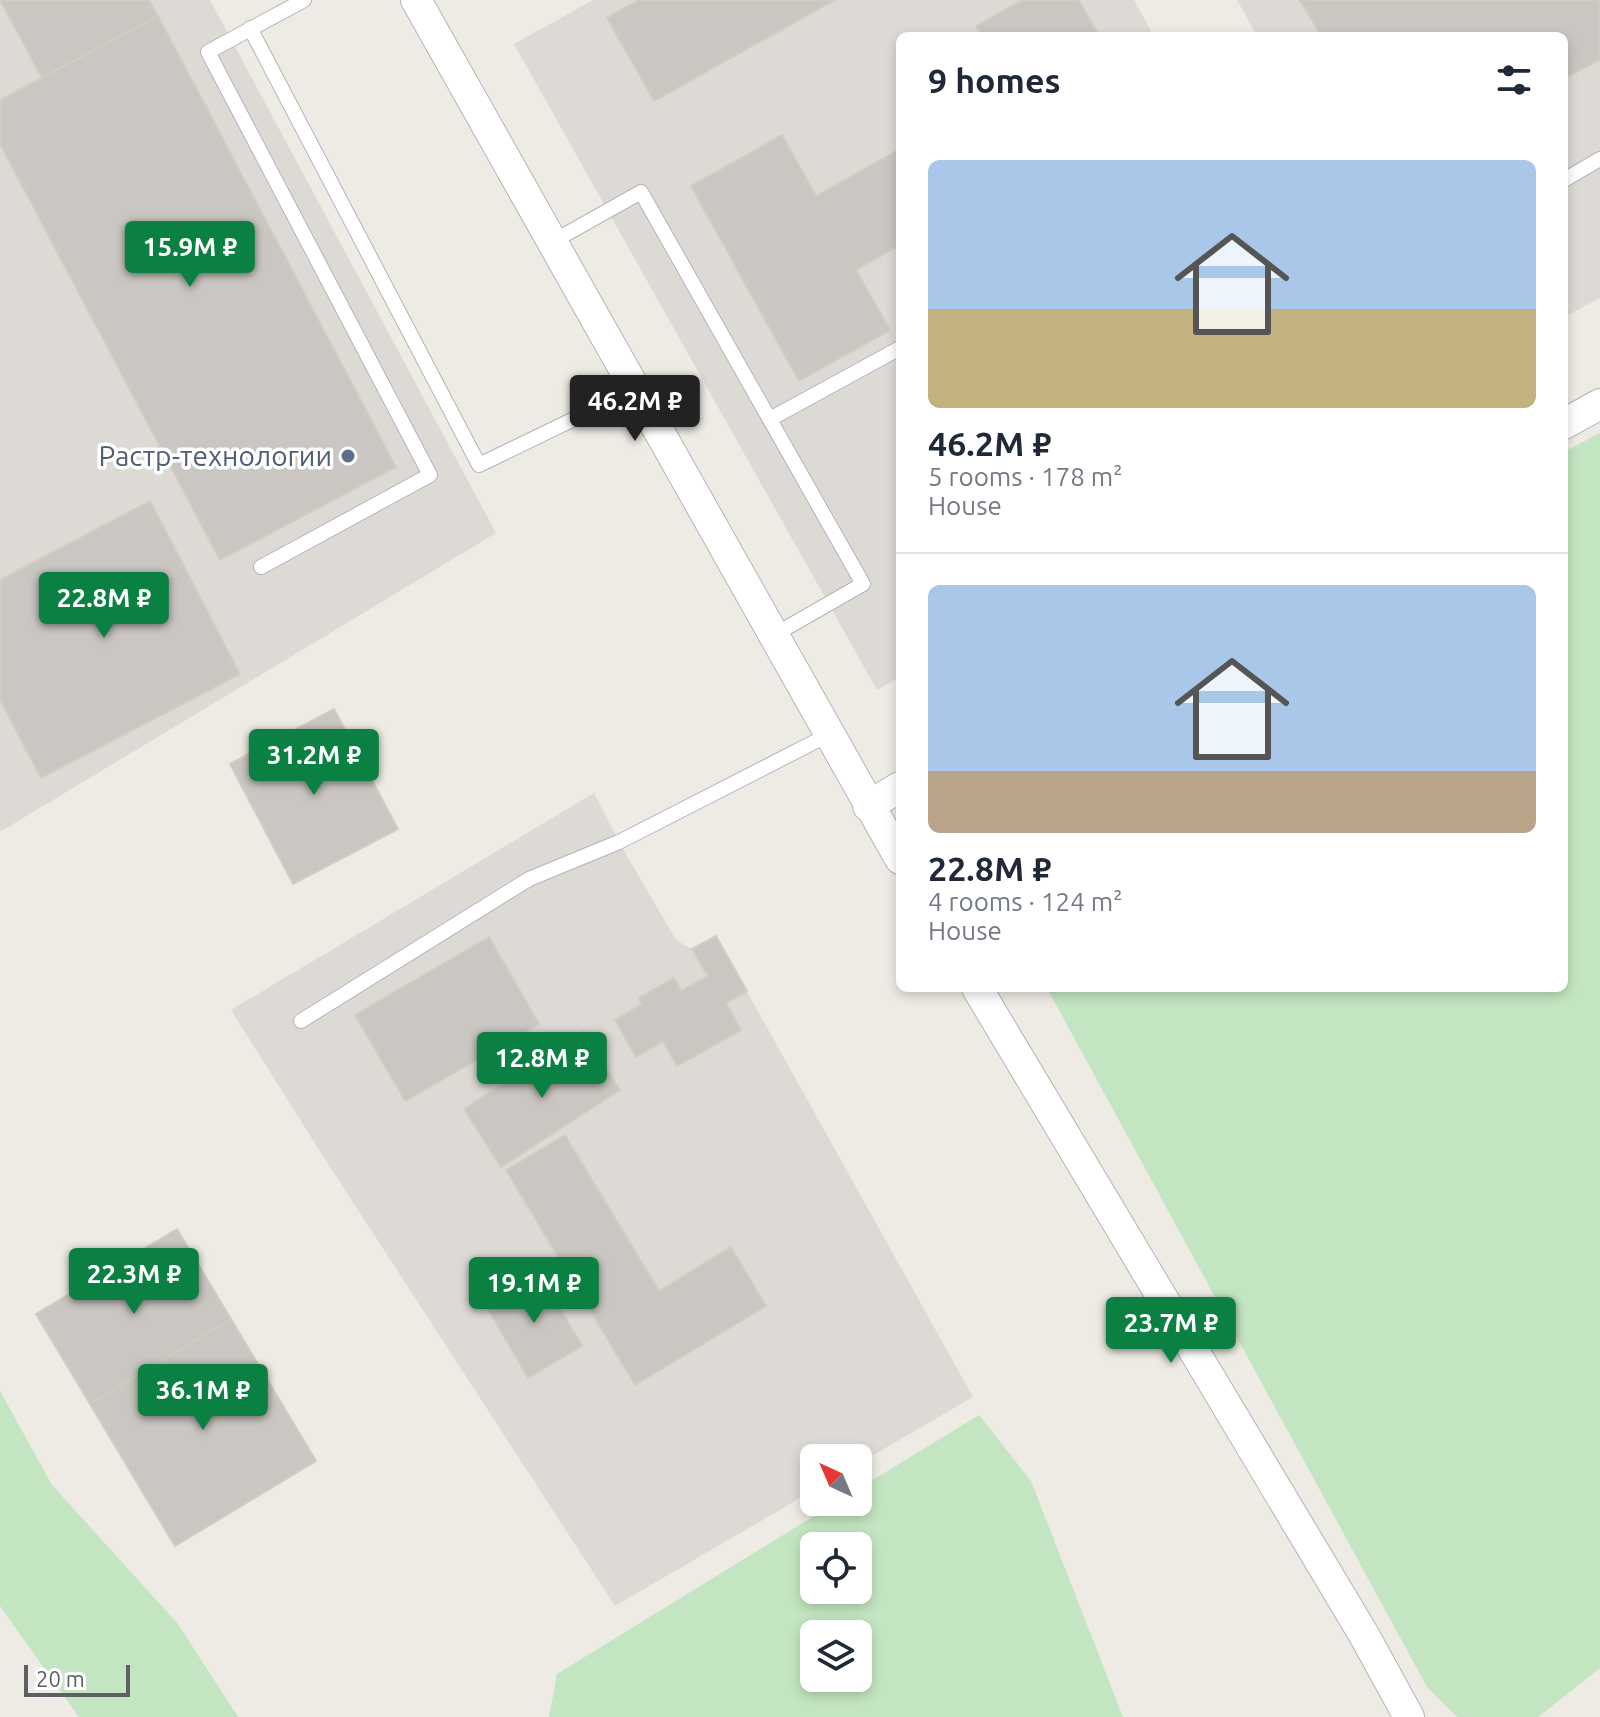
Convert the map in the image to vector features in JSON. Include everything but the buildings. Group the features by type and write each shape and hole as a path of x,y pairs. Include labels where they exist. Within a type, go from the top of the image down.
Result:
{"street":[{"path":"416,0 896,852"},
{"path":"1568,422 1600,404"},
{"path":"868,806 896,789"},
{"path":"979,992 1348,1608 1409,1717"}],"lane":[{"path":"261,567 430,475 208,52 304,0"},
{"path":"250,28 479,465 636,389"},
{"path":"1568,178 1600,159"},
{"path":"552,242 641,192 770,419 863,584 774,635"},
{"path":"770,419 896,350"},
{"path":"301,1021 529,879 619,842 830,734"}],"shaded area":[{"path":"0,0 210,0 496,533 0,832"},
{"path":"593,0 1134,0 1152,32 896,32 896,679 877,690 514,44"},
{"path":"1237,0 1600,0 1600,298 1568,315 1568,32 1255,32"},
{"path":"594,793 676,940 692,949 716,936 973,1397 872,1456 872,1444 800,1444 800,1498 615,1606 231,1010"}],"green space":[{"path":"1600,433 1600,1668 1538,1717 1457,1717 1427,1687 1049,992 1568,992 1568,450"},
{"path":"0,1391 52,1485 178,1624 238,1717 79,1717 0,1606"},
{"path":"979,1415 1031,1481 1123,1717 549,1717 557,1674 814,1516 872,1516 872,1480"}],"place":[{"name":"Растр-технологии","path":"348,456"}]}
